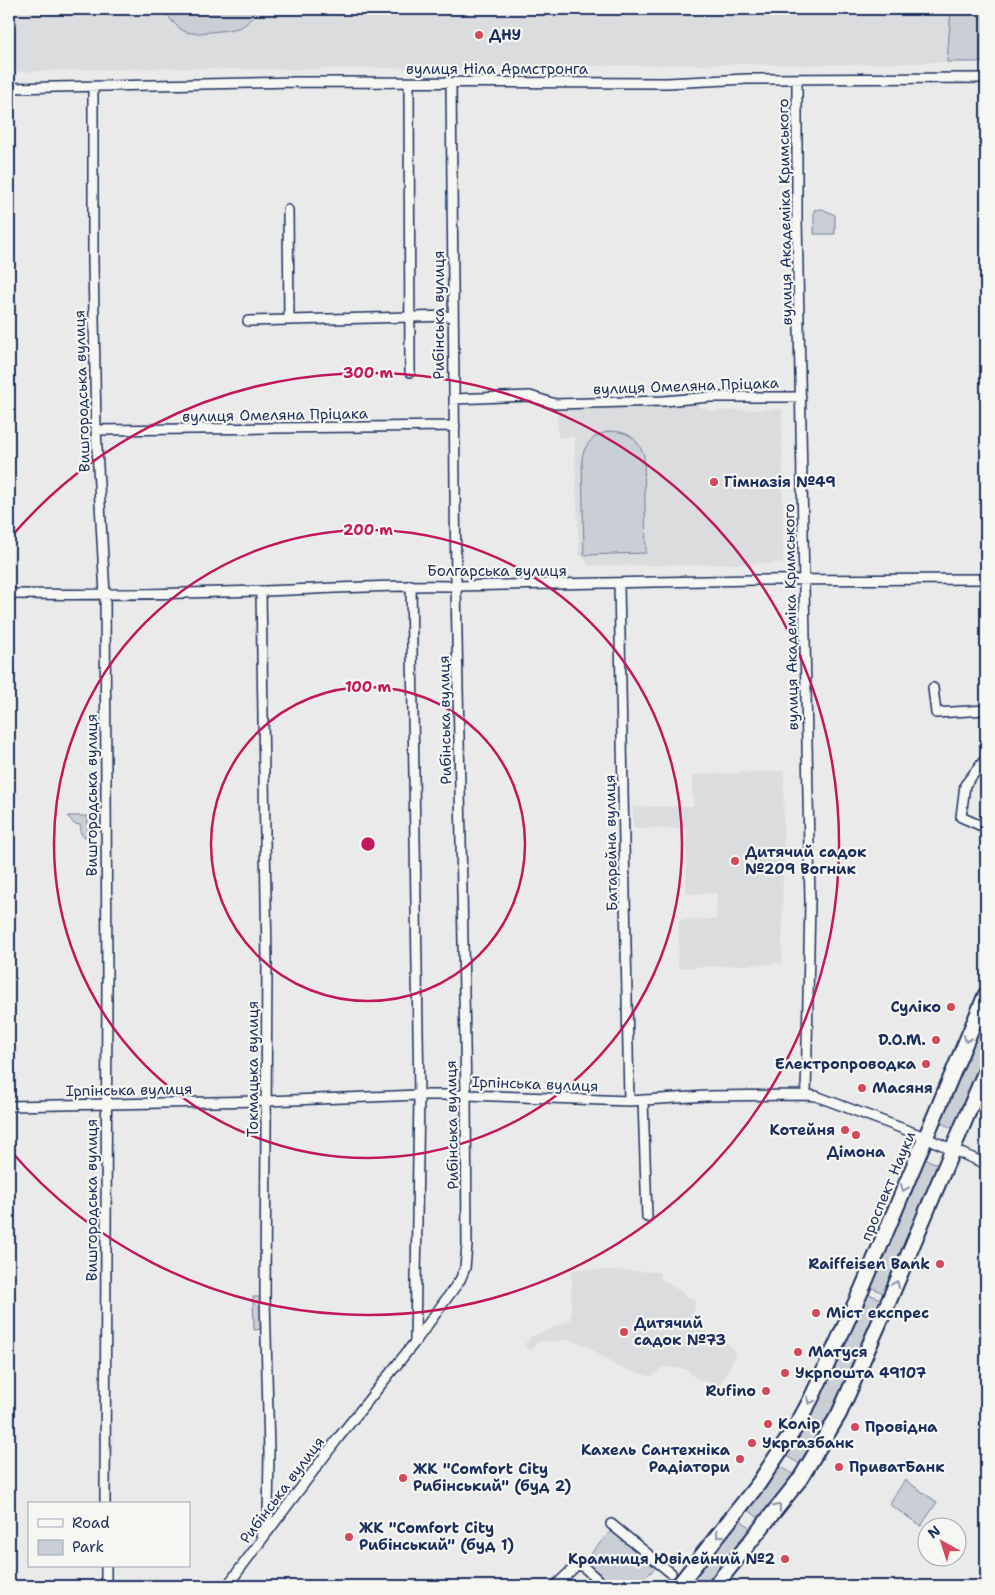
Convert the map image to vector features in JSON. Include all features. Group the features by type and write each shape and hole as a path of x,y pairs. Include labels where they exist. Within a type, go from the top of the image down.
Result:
{"main road":[{"name":"проспект Науки","path":"678,1586 759,1483 811,1400 862,1290 986,994"},
{"path":"715,1586 800,1479 839,1414 986,1070"}],"street":[{"name":"вулиця Ніла Армстронга","path":"9,88 297,82 667,83 797,79 986,78"},
{"name":"вулиця Академіка Кримського","path":"797,79 797,218 810,902 806,1095"},
{"name":"Рибінська вулиця","path":"409,83 410,372"},
{"name":"Рибінська вулиця","path":"228,1586 339,1437 416,1342 460,1280 465,1268 467,1245 466,1095 456,586 451,83"},
{"name":"Вишгородська вулиця","path":"93,86 93,261 96,430 104,595 105,1502"},
{"path":"288,210 289,320"},
{"path":"248,321 453,316"},
{"name":"вулиця Омеляна Пріцака","path":"454,399 530,396 555,404 664,401 710,397 801,397"},
{"name":"вулиця Омеляна Пріцака","path":"96,430 454,426"},
{"name":"Болгарська вулиця","path":"9,594 104,595 260,591 411,584 456,586 986,579"},
{"name":"Рибінська вулиця","path":"411,584 419,1095 416,1342"},
{"name":"Батарейна вулиця","path":"619,584 630,1101"},
{"name":"Токмацька вулиця","path":"257,1545 268,1517 269,1452 266,1297 267,961 260,591"},
{"path":"933,688 936,713 986,710"},
{"path":"986,758 965,784 961,817 986,828"},
{"name":"Ірпінська вулиця","path":"9,1106 267,1101 419,1095 630,1101 707,1096 806,1095 816,1096 926,1138 986,1164"},
{"path":"643,1100 647,1218"},
{"path":"611,1524 670,1573"},
{"path":"555,1586 579,1563 605,1586"},
{"path":"106,1568 106,1586"}],"shaded area":[{"name":"ДНУ","path":"9,9 951,9 947,62 808,65 296,69 163,68 9,72"},
{"name":"Гімназія №49","path":"700,404 700,408 707,408 708,411 782,409 783,563 590,566 579,553 574,437 558,437 557,408"},
{"name":"Дитячий садок №209 Вогник","path":"784,771 782,963 678,968 679,920 716,919 717,893 686,894 687,829 633,828 633,807 693,806 692,775"},
{"name":"Дитячий садок №73","path":"572,1270 660,1272 660,1278 695,1301 692,1326 720,1337 732,1347 735,1356 719,1388 693,1376 686,1369 661,1368 653,1376 648,1376 616,1366 586,1345 567,1340 537,1343 531,1351 524,1346 530,1337 569,1321 571,1317"}],"green space":[{"path":"165,9 257,9 241,27 190,33 178,27 171,20"},
{"path":"951,9 986,9 986,62 947,62"},
{"path":"822,209 835,215 835,234 814,234 814,210"},
{"path":"610,431 627,434 635,440 644,455 646,553 584,555 582,457 586,447 592,440 600,434"},
{"path":"68,816 88,816 88,837 83,836 80,832 80,825 74,824"},
{"path":"986,1009 986,1055 955,1129 938,1122"},
{"path":"923,1158 940,1165 885,1294 869,1286"},
{"path":"866,1293 883,1300 834,1411 801,1465 785,1455 816,1402"},
{"path":"253,1297 261,1297 262,1329 254,1330"},
{"path":"779,1465 794,1475 761,1520 747,1509"},
{"path":"905,1480 937,1502 926,1518 918,1518 918,1524 889,1504"},
{"path":"739,1519 753,1530 707,1586 685,1586"},
{"path":"612,1529 657,1566 637,1586 610,1586 583,1563"}],"place":[{"name":"ДНУ","path":"479,35"},
{"name":"Гімназія №49","path":"714,482"},
{"name":"Дитячий садок №209 Вогник","path":"735,861"},
{"name":"Сулiко","path":"951,1007"},
{"name":"D.O.M.","path":"936,1040"},
{"name":"Електропроводка","path":"926,1064"},
{"name":"Масяня","path":"862,1088"},
{"name":"Котейня","path":"845,1130"},
{"name":"Дімона","path":"856,1135"},
{"name":"Raiffeisen Bank","path":"940,1264"},
{"name":"Міст експрес","path":"816,1313"},
{"name":"Дитячий садок №73","path":"624,1332"},
{"name":"Матуся","path":"798,1352"},
{"name":"Укрпошта 49107","path":"785,1373"},
{"name":"Rufino","path":"766,1391"},
{"name":"Колір","path":"768,1424"},
{"name":"Провідна","path":"855,1427"},
{"name":"Укргазбанк","path":"752,1443"},
{"name":"Кахель Сантехніка Радіатори","path":"740,1459"},
{"name":"ПриватБанк","path":"839,1467"},
{"name":"ЖК \"Comfort City Рибінський\" (буд 2)","path":"403,1478"},
{"name":"ЖК \"Comfort City Рибінський\" (буд 1)","path":"349,1537"},
{"name":"Крамниця Ювілейний №2","path":"785,1559"}]}
